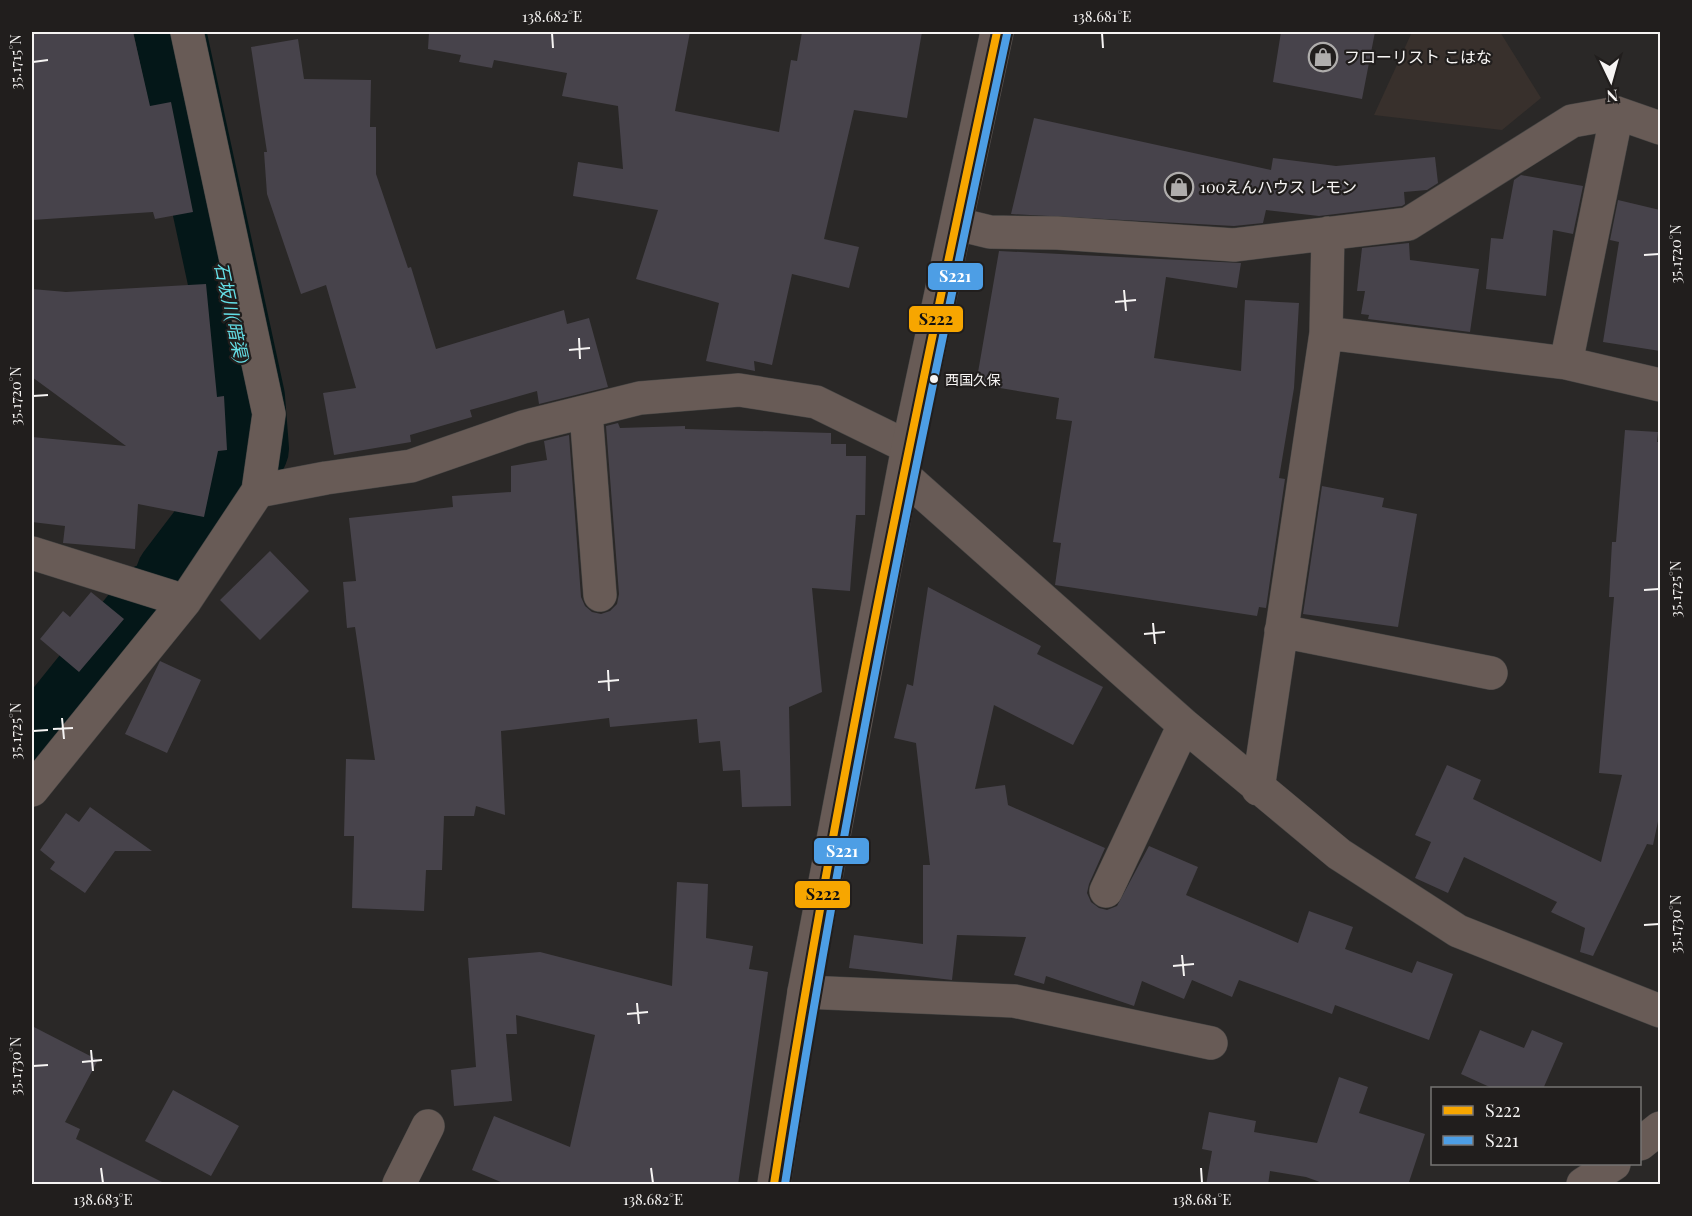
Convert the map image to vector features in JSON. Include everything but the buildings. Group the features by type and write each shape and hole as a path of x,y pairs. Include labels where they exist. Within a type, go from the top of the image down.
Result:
{"street":[{"path":"32,790 185,601 258,491 268,414 187,32"},
{"path":"774,1185 804,993 906,462 997,32"},
{"path":"957,224 990,232 1057,233 1234,245 1408,224 1572,121 1617,113 1660,128"},
{"path":"1566,363 1617,113"},
{"path":"1258,789 1326,333 1328,233"},
{"path":"1326,333 1566,363 1660,385"},
{"path":"258,491 326,478 411,466 523,427 640,398 739,390 816,402 906,462 1184,725 1258,789 1339,854 1458,931 1660,1011"},
{"path":"586,412 600,595"},
{"path":"32,553 185,601"},
{"path":"1281,631 1491,673"},
{"path":"1106,891 1184,725"},
{"path":"804,993 1014,1001 1211,1043"},
{"path":"399,1185 428,1126"},
{"path":"1641,1143 1660,1128"},
{"path":"1583,1185 1613,1165"}],"shaded area":[{"path":"1412,32 1500,32 1541,98 1502,130 1374,115"}],"waterway":[{"name":"石坂川(暗渠)","path":"170,32 249,397 253,449 232,495 172,574"},
{"name":"石坂川(暗渠)","path":"32,747 152,598"}],"transit line":[{"name":"S222","path":"774,1184 797,1039 849,750 906,462 997,32"},
{"name":"S221","path":"785,1184 808,1039 860,751 946,321 1007,34"}],"place":[{"name":"フローリスト こはな","path":"1323,57"},
{"name":"100えんハウス レモン","path":"1179,187"},
{"name":"西国久保","path":"934,379"}]}
